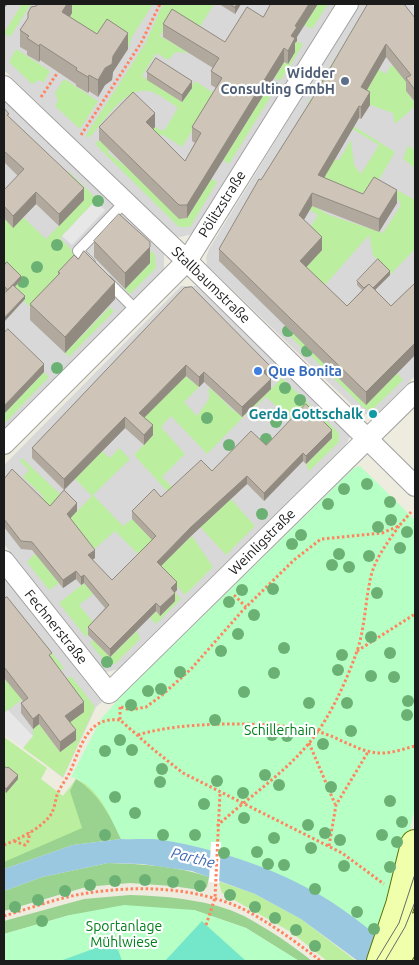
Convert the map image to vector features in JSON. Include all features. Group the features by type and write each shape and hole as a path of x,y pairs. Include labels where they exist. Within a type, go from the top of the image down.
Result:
{"main road":[{"path":"402,942 415,844"}],"street":[{"name":"Pölitzstraße","path":"4,444 187,261 348,4"},
{"name":"Stallbaumstraße","path":"4,86 124,203 187,261 415,486"},
{"name":"Weinligstraße","path":"115,700 367,439 415,392"},
{"name":"Fechnerstraße","path":"4,561 115,700"}],"lane":[{"path":"124,203 78,250 137,311"}],"path":[{"path":"68,148 84,132 136,51 160,4"},
{"path":"28,110 43,95 58,72"},
{"path":"217,826 268,782 309,743 317,732 340,691 357,652 372,574 382,550 411,512"},
{"path":"115,700 130,710 146,707 161,696 191,669 243,610 294,560 321,539 382,533 399,526"},
{"path":"357,652 415,614"},
{"path":"115,700 120,720"},
{"path":"4,845 29,832 50,816 58,793 66,781 84,738 96,724 108,718 120,720 183,773 329,846 386,886"},
{"path":"137,735 174,726 284,726 317,732 368,752 380,753 415,746"},
{"path":"309,743 336,805"},
{"path":"329,846 336,805 368,752"},
{"path":"206,925 215,898 214,882 220,793"},
{"path":"14,841 25,845 29,840 29,832"},
{"path":"4,916 86,893 130,888 171,890 215,898 245,910 290,937 321,961"}],"shaded area":[{"path":"4,4 335,4 193,234 180,237 174,235 4,70"},
{"path":"360,4 411,4 415,9 415,376 378,414 371,416 358,411 207,265 206,258 209,249"},
{"path":"4,99 164,254 164,271 4,434"},
{"path":"95,201 105,210 72,245 62,236"},
{"path":"181,286 196,286 347,430 350,436 346,445 120,669 106,672 4,544 4,465"},
{"path":"4,579 102,702 96,707 63,778 4,732"},
{"path":"8,710 33,736 23,748 4,734 4,713"}],"green space":[{"path":"22,4 31,4 10,37 4,33"},
{"path":"58,4 153,4 132,37 128,49 107,35 97,50"},
{"path":"163,4 214,4 194,36 169,21 160,36 189,53 176,52 168,60 156,53 142,76 182,102 195,81 215,94 182,147 162,134 155,144 217,182 190,227 179,227 95,144 99,140 109,150 107,152 124,165 146,142 143,138 155,127 164,131 178,108 155,93 145,91 135,93 126,97 89,138 86,135 145,44"},
{"path":"318,4 328,4 312,29 304,25"},
{"path":"357,22 362,26 376,68 386,74 390,67 415,47 411,88 406,91 415,103 415,106 395,124 393,113 370,105 321,96 315,92"},
{"path":"297,41 303,45 280,81 274,77 284,62 288,64 295,52 291,50"},
{"path":"16,49 50,71 44,82 39,80 32,84 9,62"},
{"path":"64,79 98,101 80,129 55,106 58,101 55,93"},
{"path":"265,92 271,96 229,164 223,160"},
{"path":"310,99 395,152 358,216 318,187 335,159 339,160 351,140 354,165 361,174 379,145 308,102"},
{"path":"408,146 413,149 415,146 415,168 403,159"},
{"path":"68,171 97,199 60,238 80,259 36,314 13,289 4,270 4,218 13,227 23,217 46,239 84,200 61,178"},
{"path":"263,176 329,215 383,233 401,205 391,187 415,200 415,249 390,275 373,255 369,235 325,285 305,268 322,250 301,243 318,215 260,180"},
{"path":"115,216 155,255 156,268 130,294 125,289"},
{"path":"110,307 114,311 69,357 65,353"},
{"path":"350,315 403,380 374,408 368,410 311,356"},
{"path":"286,326 309,349 306,352 283,329"},
{"path":"44,372 49,377 4,424 4,414"},
{"path":"183,374 199,387 184,402 197,416 209,399 209,387 235,412 249,397 256,404 282,378 339,433 339,442 309,471 306,464 332,438 295,423 266,397 251,409 207,454 171,416 161,427 185,454 162,477 206,522 231,499 255,526 226,555 134,455 153,435 136,420 162,399"},
{"path":"119,448 130,459 93,495 123,526 132,519 170,557 192,536 213,567 185,595 171,580 142,558 115,531 91,552 41,561 59,583 49,590 27,562 92,496 75,479 102,451 110,458"},
{"path":"22,458 64,498 49,513 38,502 43,496 23,477 29,470 20,461"},
{"name":"Schillerhain","path":"360,466 415,520 415,807 399,878 381,933 373,935 326,900 275,873 248,862 191,846 148,839 121,839 96,794 89,787 71,777 101,719 122,695 354,468"},
{"path":"84,583 93,594 79,605 93,622 86,629 90,633 86,637 59,603"},
{"path":"175,592 181,599 156,624 150,618"},
{"path":"137,631 140,639 115,664 106,663 90,643 93,640 110,657"},
{"path":"38,635 64,668 4,713 4,678 16,692 32,639"},
{"path":"71,676 95,707 63,777 23,748 33,736 33,729 39,724 60,752 65,726 62,683"},
{"path":"4,737 47,768 41,779 63,796 76,779 210,842 208,851 162,840 121,839 63,843 4,865"},
{"path":"76,779 91,791 103,805 121,839 73,845 4,869 4,862 82,828 70,791"},
{"path":"108,863 172,868 209,877 207,887 200,890 130,883 86,887 4,911 4,891 42,877"},
{"path":"221,882 255,894 301,919 356,961 327,961 291,932 222,893 219,883"},
{"path":"130,895 158,896 218,906 244,916 271,931 312,961 299,961 246,928 194,910 70,915 4,934 4,921 84,899"},
{"name":"Sportanlage Mühlwiese","path":"124,905 194,910 246,928 299,961 4,961 4,934 70,915"},
{"path":"202,921 206,925 246,961 165,961"},
{"path":"115,941 122,961 60,961"}],"water":[{"name":"Parthe","path":"121,839 158,839 213,851 262,867 310,889 332,902 410,961 358,961 301,919 255,894 192,871 142,864 108,863 42,877 4,891 4,869 73,845"}],"pier":[{"path":"211,842 221,842 219,883 209,882"}],"building":[{"path":"38,4 67,4 62,12 97,34 107,19 128,33 113,56 112,64 105,68 98,80 76,70 77,68 40,44 39,46 27,38 29,36 20,30 28,18 31,7"},
{"path":"271,4 309,4 295,26 297,27 291,36 295,38 288,51 284,48 187,205 179,205 99,127 133,92 155,113 146,122 185,161 201,133 192,127 222,78 211,71 219,58 163,24 172,9 225,42 247,7 263,17"},
{"path":"368,4 404,4 415,18 415,90 406,78 411,75 386,44 361,87 370,92 361,107 359,106 318,175 363,194 374,177 397,190 379,219 312,193 299,215 322,237 300,261 347,306 369,284 391,306 415,283 415,343 366,392 219,249 259,179 261,180 312,99"},
{"path":"156,58 192,81 182,95 147,72"},
{"path":"4,108 9,114 7,115 84,188 59,214 36,192 13,216 4,206 4,190 24,169 4,151"},
{"path":"119,214 150,242 150,247 125,273 94,241"},
{"path":"84,251 115,282 65,337 30,304 60,273 58,272 74,255 78,259"},
{"path":"378,259 390,271 373,288 369,284 364,288 357,281"},
{"path":"7,262 21,276 8,290 4,286 4,266"},
{"path":"13,285 25,296 4,318 4,294"},
{"path":"192,287 270,366 263,372 271,379 242,407 204,372 199,377 186,365 139,413 153,425 144,435 125,417 64,479 32,448 184,288"},
{"path":"8,329 44,364 4,406 4,333"},
{"path":"306,404 332,430 306,456 303,453 264,493 247,476 191,527 157,562 177,582 171,588 175,593 160,607 156,603 110,649 88,627 109,605 84,575 81,577 76,571 63,580 32,542 21,541 4,519 4,479 12,469 50,506 64,490 77,503 67,514 95,550 88,555 112,580 156,536 132,511 154,489 161,497 201,460 212,471 251,431 266,445"},
{"path":"7,597 52,653 49,655 84,702 65,716 76,730 60,742 39,714 33,719 21,703 28,698 4,667 4,599"},
{"path":"4,766 18,775 6,789 4,786"}],"tram line":[{"path":"376,961 399,923 415,874"},
{"path":"385,961 405,927 415,902"}],"place":[{"name":"Widder Consulting GmbH","path":"345,81"},
{"name":"Que Bonita","path":"258,371"},
{"name":"Gerda Gottschalk","path":"373,414"}]}
